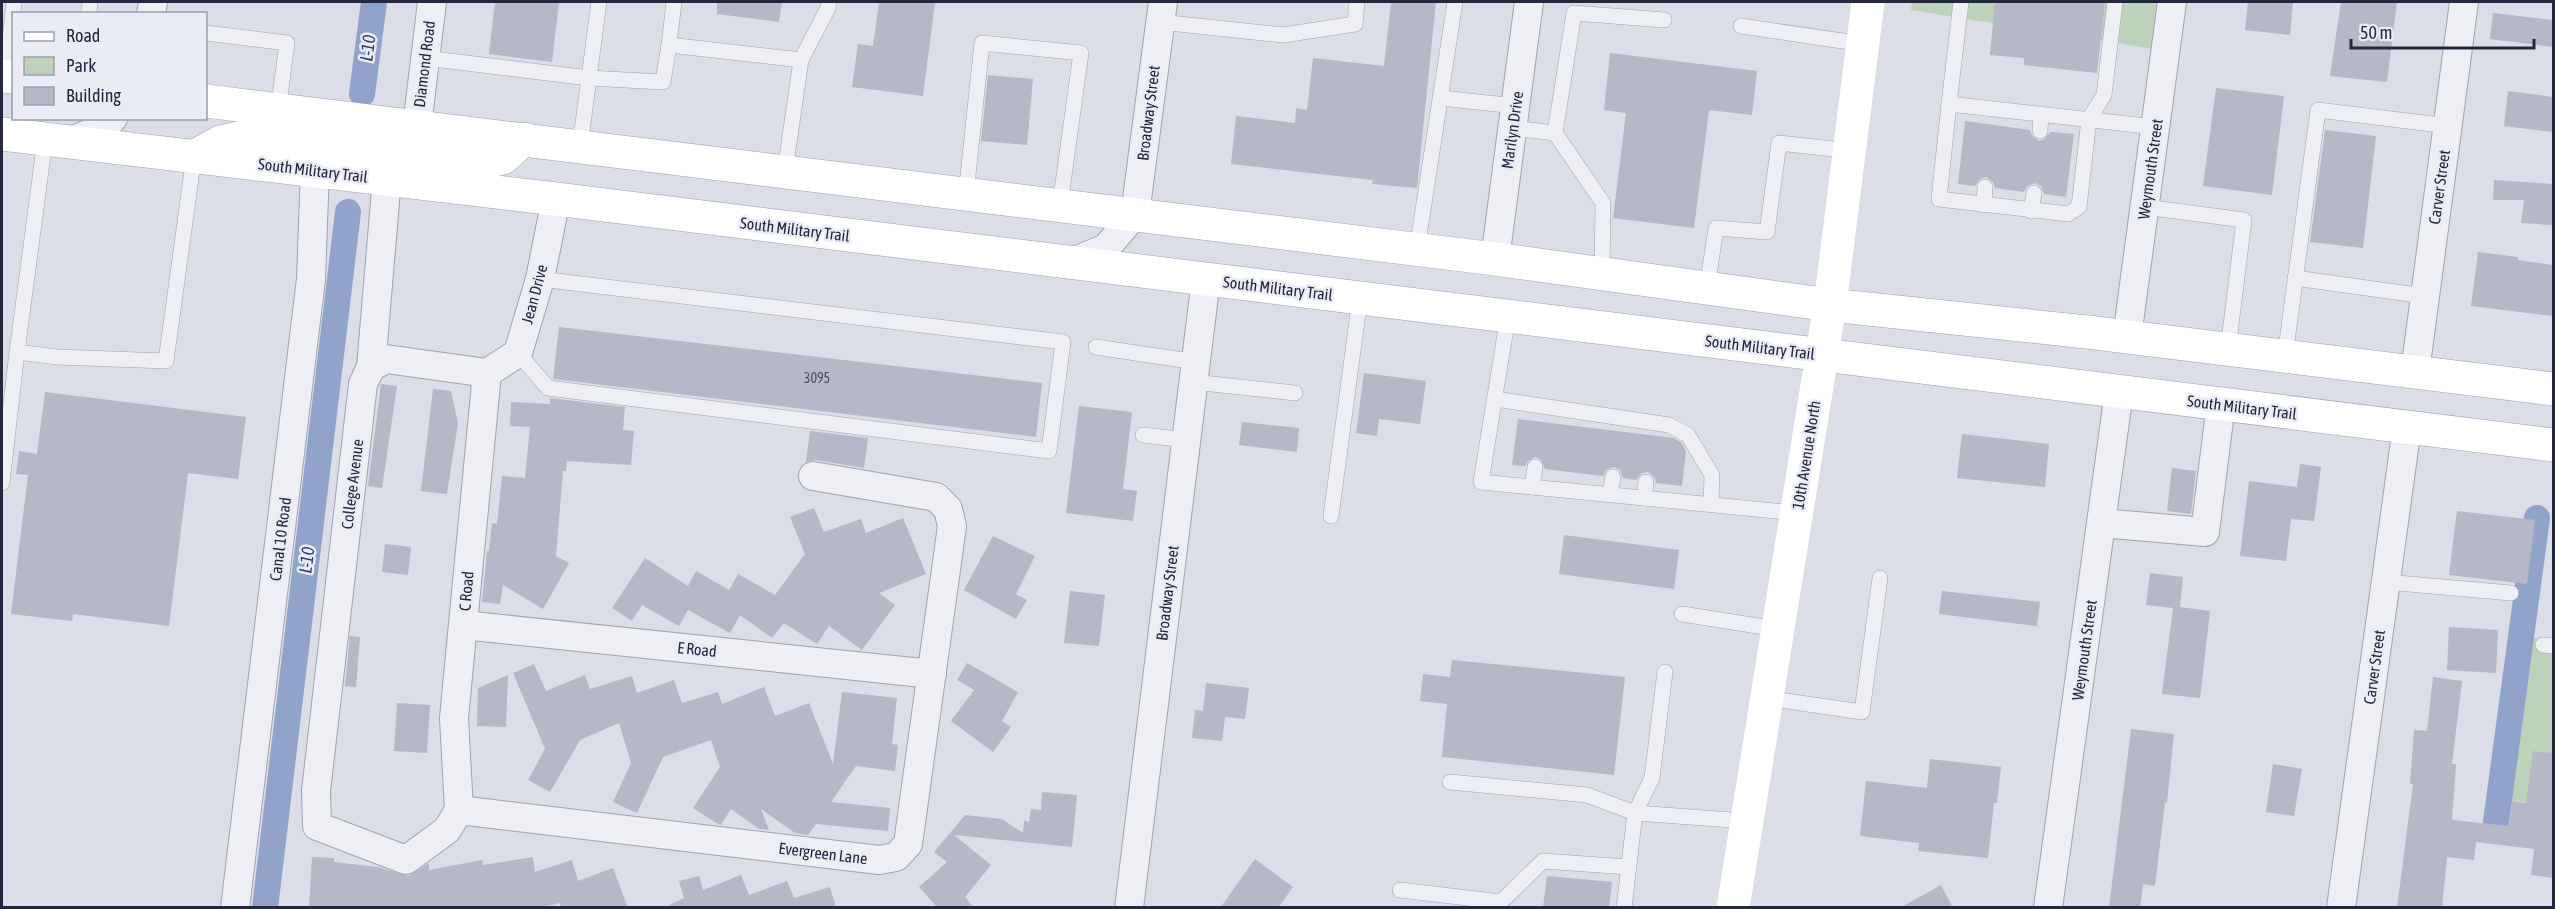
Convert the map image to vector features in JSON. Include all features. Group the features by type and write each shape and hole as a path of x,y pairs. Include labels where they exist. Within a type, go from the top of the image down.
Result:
{"main road":[{"name":"10th Avenue North","path":"1733,908 1830,305 1868,2"},
{"path":"207,101 1417,249 1830,305 2127,337 2553,389"},
{"name":"South Military Trail","path":"2,134 56,142 387,178 2553,445"},
{"path":"194,156 220,142 242,137 478,164 503,158 524,139"}],"street":[{"name":"Diamond Road","path":"417,126 432,2"},
{"name":"Marilyn Drive","path":"1495,259 1529,2"},
{"name":"Weymouth Street","path":"2127,337 2172,2"},
{"name":"Carver Street","path":"2415,372 2464,2"},
{"name":"Broadway Street","path":"1135,214 1161,12"},
{"path":"56,142 106,126 111,120"},
{"name":"Canal 10 Road","path":"235,908 311,279 315,170"},
{"name":"College Avenue","path":"387,178 371,367 363,384 316,791 317,826 406,860 447,830 459,810"},
{"name":"Jean Drive","path":"518,353 540,279 556,199"},
{"path":"1070,263 1106,248 1135,214"},
{"name":"Broadway Street","path":"1129,908 1206,279"},
{"path":"371,367 386,359 487,374 518,353"},
{"name":"C Road","path":"459,810 454,717 487,374"},
{"name":"Weymouth Street","path":"2048,908 2119,392"},
{"path":"2101,523 2205,532 2221,404"},
{"name":"Carver Street","path":"2342,908 2407,427"},
{"name":"Evergreen Lane","path":"459,810 879,860 896,857 908,844 952,525 948,509 936,497 813,476"},
{"name":"E Road","path":"463,625 932,674"}],"lane":[{"path":"580,146 599,2"},
{"path":"425,58 589,78 663,82 674,2"},
{"path":"785,171 801,60 829,2"},
{"path":"1161,12 1284,35 1354,24 1357,2"},
{"path":"1417,249 1455,2"},
{"path":"1961,2 1939,200 2068,214 2079,207 2089,119 2104,95 2115,2"},
{"path":"1555,133 1574,13 1664,20"},
{"path":"7,76 12,23"},
{"path":"1742,26 1863,44"},
{"path":"207,33 287,43 278,111"},
{"path":"966,194 982,43 1081,53 1060,205"},
{"path":"669,45 801,60"},
{"path":"1441,98 1514,117 1555,133 1603,203 1602,274"},
{"path":"1949,104 2155,126"},
{"path":"1992,125 1994,108"},
{"path":"2285,357 2318,110 2448,126"},
{"path":"2040,131 2042,114"},
{"path":"2,483 16,352 56,142"},
{"path":"1707,288 1716,228 1767,232 1779,143 1851,151"},
{"path":"16,352 57,357 166,361 194,156"},
{"path":"1984,205 1985,188"},
{"path":"2031,211 2034,193"},
{"path":"2145,207 2244,220 2228,349"},
{"path":"2295,278 2424,296"},
{"path":"518,353 548,388 1049,450 1063,342 540,279"},
{"path":"1331,516 1360,298"},
{"path":"1508,316 1481,482 1796,513"},
{"path":"1096,347 1195,372 1295,393"},
{"path":"1495,399 1544,415 1653,429 1669,425 1688,435 1712,475 1712,504"},
{"path":"1143,435 1186,440"},
{"path":"1533,487 1535,467"},
{"path":"1610,495 1613,477"},
{"path":"1644,498 1646,482"},
{"path":"1766,698 1862,712 1880,578"},
{"path":"2386,582 2511,593"},
{"path":"1682,614 1777,629"},
{"path":"1624,908 1635,813 1652,778 1665,672"},
{"path":"1450,782 1587,795 1635,813 1746,821"},
{"path":"1400,890 1501,902 1543,861 1628,867"}],"green space":[{"path":"1912,2 2172,2 2166,51 1911,10"},
{"path":"2521,637 2553,640 2553,805 2503,800"}],"building":[{"path":"495,2 559,2 552,62 489,54"},
{"path":"717,2 782,2 779,22 717,14"},
{"path":"879,2 935,2 923,96 852,87 858,44 873,46"},
{"path":"1391,2 1436,2 1417,188 1372,184 1373,180 1231,164 1236,116 1295,123 1296,108 1307,110 1313,58 1384,66"},
{"path":"1995,2 2105,2 2097,73 2024,65 2024,58 1990,55"},
{"path":"2248,2 2293,2 2290,35 2245,30"},
{"path":"2341,2 2397,2 2387,82 2330,76"},
{"path":"2493,13 2553,20 2553,47 2490,39"},
{"path":"1610,53 1757,71 1752,115 1709,110 1694,228 1613,218 1626,113 1604,110"},
{"path":"988,75 1033,79 1027,145 981,141"},
{"path":"2216,88 2284,96 2272,195 2203,186"},
{"path":"2508,91 2553,97 2553,132 2504,126"},
{"path":"1965,121 2030,130 2032,136 2039,141 2045,139 2050,132 2074,134 2066,197 2044,194 2041,186 2035,183 2027,186 2024,192 1995,188 1993,182 1986,177 1980,179 1975,186 1958,184"},
{"path":"2325,130 2376,136 2363,248 2310,242"},
{"path":"2494,180 2553,184 2553,225 2521,223 2524,200 2493,200"},
{"path":"2478,252 2518,257 2518,260 2553,265 2553,316 2471,306"},
{"path":"559,327 1042,383 1036,437 553,379"},
{"path":"1364,373 1426,381 1420,424 1379,419 1377,436 1356,433"},
{"path":"381,384 397,386 382,488 368,486"},
{"path":"433,389 451,391 458,423 447,494 421,491"},
{"path":"45,392 246,417 238,479 188,473 169,626 73,614 72,621 11,614 28,475 16,474 19,451 37,454"},
{"path":"550,398 625,407 623,430 634,431 631,465 567,461 566,471 563,471 556,556 569,563 543,609 503,585 500,604 482,602 487,551 489,551 492,523 497,524 502,476 525,478 530,427 510,426 511,402 550,404"},
{"path":"1079,406 1132,412 1123,489 1137,491 1133,521 1066,513"},
{"path":"1518,419 1674,438 1681,442 1686,451 1682,486 1656,483 1655,478 1648,472 1642,473 1636,480 1623,478 1620,470 1614,467 1606,470 1603,476 1545,469 1541,460 1536,457 1528,461 1525,466 1512,465"},
{"path":"1242,422 1299,428 1297,452 1239,445"},
{"path":"810,431 868,438 864,468 816,460 806,462"},
{"path":"1962,434 2049,444 2045,487 1957,478"},
{"path":"2300,464 2321,467 2314,521 2291,519 2286,561 2240,556 2249,481 2297,487"},
{"path":"2172,468 2196,471 2191,514 2167,511"},
{"path":"814,508 824,532 861,519 866,533 903,518 926,574 879,593 895,605 862,650 829,626 817,644 784,623 772,638 740,615 730,633 688,610 679,626 642,605 632,621 612,608 645,558 688,586 696,571 729,590 738,574 775,595 805,554 790,517"},
{"path":"2457,511 2535,520 2527,584 2449,575"},
{"path":"1564,535 1679,550 1674,589 1559,574"},
{"path":"993,536 1035,556 1016,594 1027,600 1016,619 964,590"},
{"path":"385,544 411,547 408,575 382,572"},
{"path":"2150,573 2183,577 2180,607 2210,611 2200,698 2162,694 2173,608 2146,605"},
{"path":"1070,591 1105,595 1099,646 1064,643"},
{"path":"1942,591 2040,602 2037,626 1939,614"},
{"path":"2449,627 2498,630 2496,673 2447,670"},
{"path":"350,636 360,637 356,687 345,686"},
{"path":"1452,660 1625,677 1614,775 1442,757 1447,704 1420,701 1423,674 1450,677"},
{"path":"967,663 1018,692 1002,721 1011,727 993,752 951,721 974,690 957,680"},
{"path":"534,664 546,691 585,675 590,689 632,676 637,693 674,680 682,703 718,692 722,704 764,687 775,716 809,703 833,764 842,692 897,698 892,744 898,745 895,771 856,766 831,802 890,808 888,831 816,824 808,835 795,833 761,809 769,830 759,829 731,809 721,825 718,824 693,808 720,767 711,740 663,757 637,813 613,802 631,763 619,723 580,740 550,792 528,780 545,749 513,673"},
{"path":"508,675 506,727 477,726 478,688"},
{"path":"2433,677 2462,681 2452,764 2456,764 2452,820 2509,826 2512,801 2526,803 2533,751 2553,753 2553,878 2531,875 2534,849 2476,842 2474,860 2447,857 2442,908 2397,908 2413,784 2410,784 2414,730 2427,731"},
{"path":"1206,683 1249,688 1245,719 1225,717 1222,741 1192,738 1195,710 1203,711"},
{"path":"397,703 430,705 427,753 394,751"},
{"path":"2131,729 2174,734 2167,803 2165,802 2155,886 2143,884 2140,908 2109,908"},
{"path":"1930,759 2001,767 1997,803 1994,803 1988,858 1918,851 1919,843 1860,836 1866,781 1927,788"},
{"path":"2273,764 2302,769 2294,816 2266,812"},
{"path":"1042,792 1077,795 1072,847 954,835 991,865 965,897 974,908 938,908 919,887 947,862 934,852 965,815 1002,819 1023,833 1024,821 1029,822 1031,809 1041,810"},
{"path":"312,857 334,858 334,862 378,867 408,876 429,863 429,870 482,860 483,865 533,857 535,872 572,860 578,881 613,868 628,908 561,908 560,903 536,908 309,908"},
{"path":"1255,859 1293,887 1278,908 1220,908"},
{"path":"741,875 749,895 787,881 794,898 830,887 836,908 663,908 684,898 679,881 699,876 703,890"},
{"path":"1547,876 1612,882 1609,908 1543,908"},
{"path":"1941,885 1953,908 1900,908"}],"waterway":[{"name":"L-10","path":"362,94 374,2"},
{"name":"L-10","path":"265,908 348,212"},
{"path":"2496,822 2537,518"}]}
